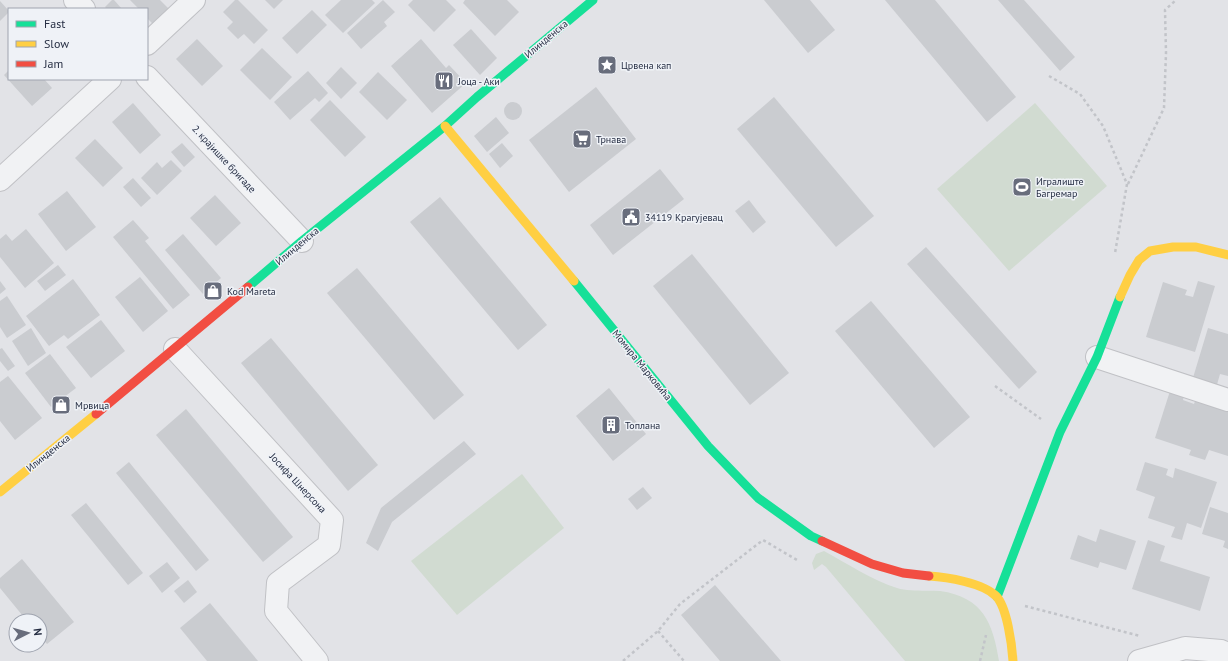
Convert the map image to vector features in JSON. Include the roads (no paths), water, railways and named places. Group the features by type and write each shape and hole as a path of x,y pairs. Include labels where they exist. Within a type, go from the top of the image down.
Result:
{"street":[{"path":"75,0 83,8"},
{"path":"148,43 194,0"},
{"name":"Илинденска","path":"0,492 175,349 302,241 445,126 477,97 593,0"},
{"name":"2. крајишке бригаде","path":"148,78 302,241"},
{"path":"0,180 109,80"},
{"name":"Момира Марковића","path":"445,126 596,307 708,446 758,498 811,536 872,564 903,573 945,577 968,583 985,588 997,597"},
{"path":"1013,661 1006,614 997,597 1060,432 1097,357 1130,275 1139,260 1150,252 1173,247 1196,247 1228,255"},
{"name":"Јосифа Шнерсона","path":"175,349 332,520 328,545 278,583 276,611 317,661"},
{"path":"1097,357 1228,400"},
{"path":"1139,661 1185,648 1222,651 1228,654"}],"place":[{"name":"Црвена кап","path":"607,65"},
{"name":"Јоца - Аки","path":"444,81"},
{"name":"Трнава","path":"582,139"},
{"name":"Игралиште Багремар","path":"1022,187"},
{"name":"34119 Крагујевац","path":"631,217"},
{"name":"Kod Mareta","path":"213,291"},
{"name":"Мрвица","path":"61,405"},
{"name":"Топлана","path":"611,425"}]}
